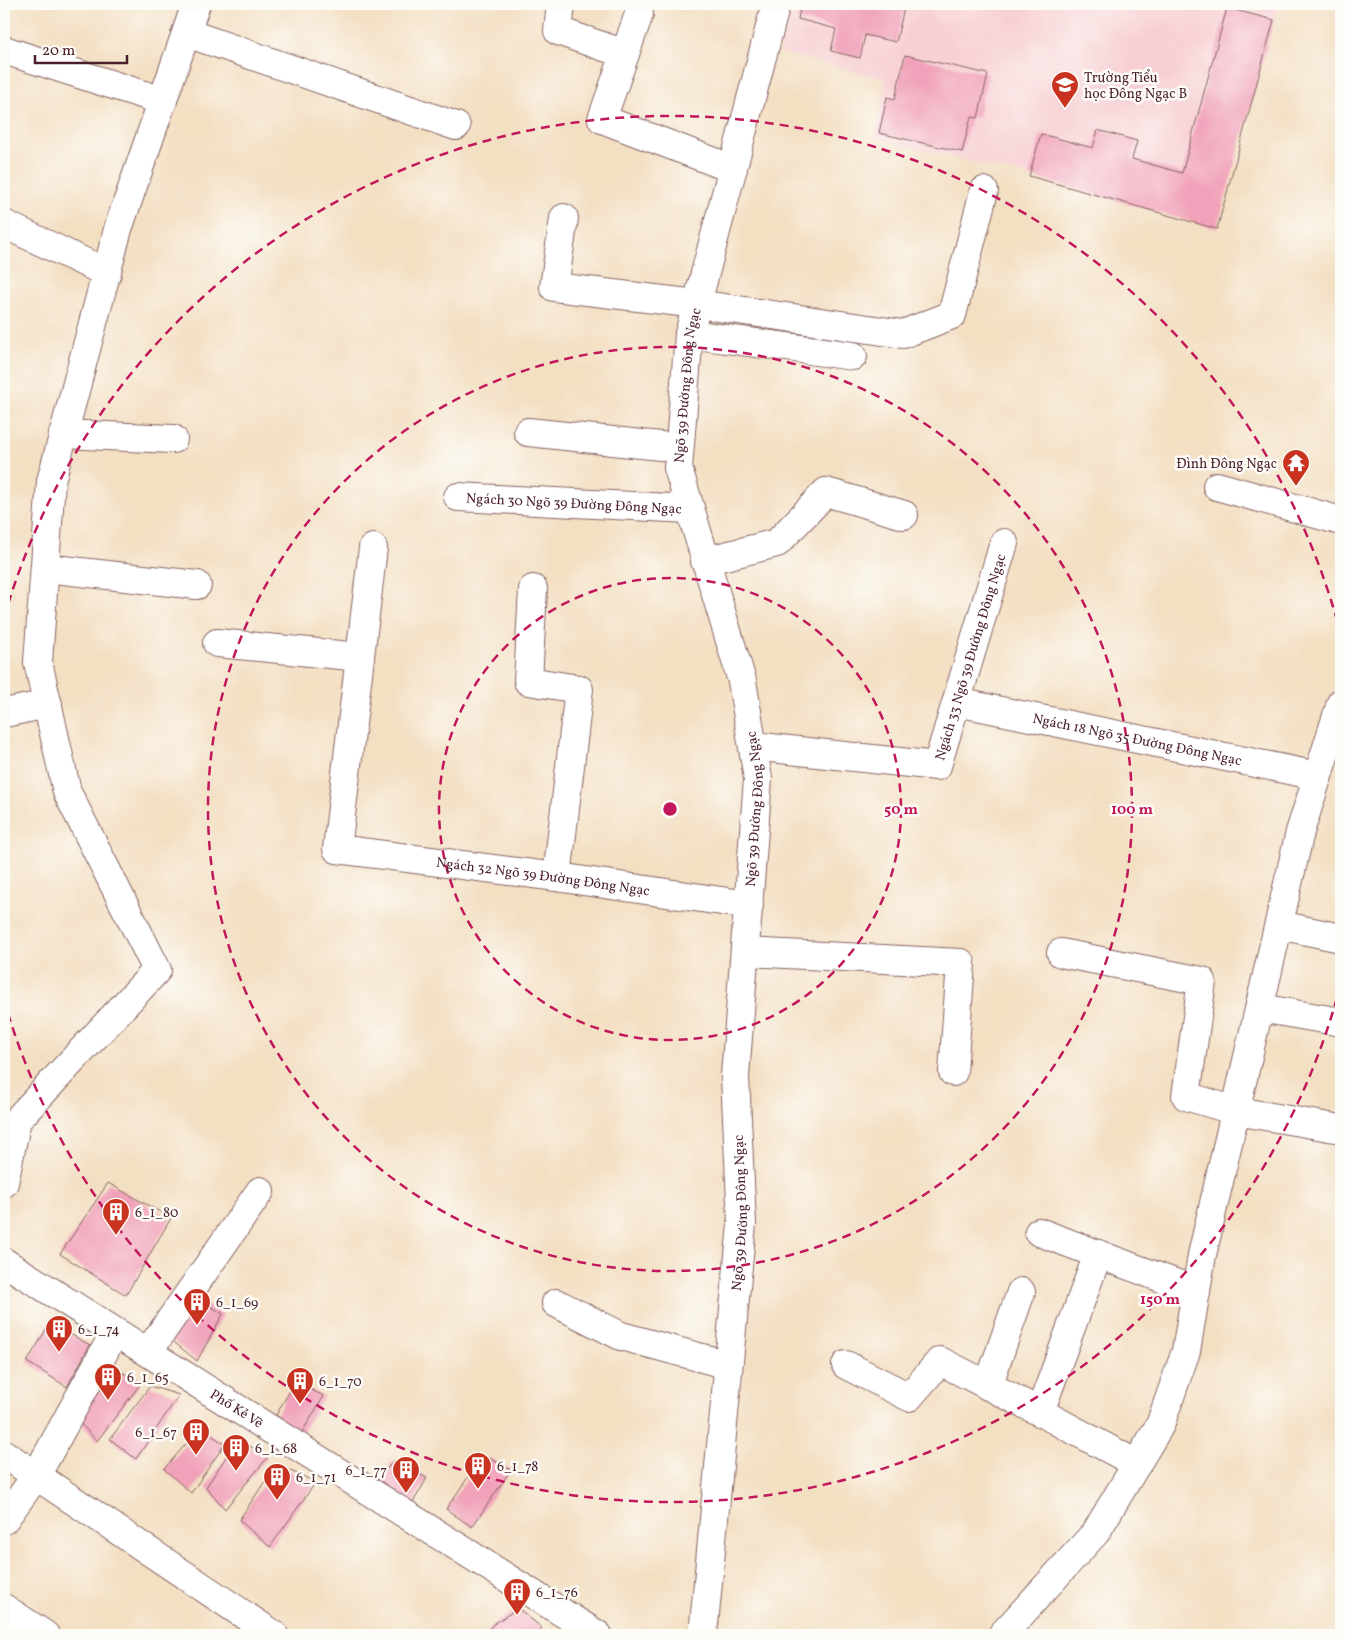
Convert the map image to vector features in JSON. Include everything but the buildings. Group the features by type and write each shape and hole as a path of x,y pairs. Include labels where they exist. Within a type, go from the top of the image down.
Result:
{"street":[{"path":"4,1183 17,1120 157,970 67,792 38,662 51,481 118,229 196,4"},
{"path":"560,4 558,31 625,54"},
{"name":"Ngõ 39 Đường Đông Ngạc","path":"703,1635 742,1224 735,1076 758,779 742,681 678,468 689,334 776,4"},
{"path":"639,14 602,119 733,169"},
{"path":"187,33 456,126"},
{"path":"4,50 163,101"},
{"path":"564,218 554,287 697,304 903,334 952,315 984,191"},
{"path":"4,224 107,273"},
{"path":"689,334 853,356"},
{"path":"528,432 679,448"},
{"path":"63,434 173,439"},
{"path":"1217,486 1341,521"},
{"path":"705,561 778,543 826,492 904,515"},
{"name":"Ngách 30 Ngõ 39 Đường Đông Ngạc","path":"458,497 690,508"},
{"name":"Ngách 33 Ngõ 39 Đường Đông Ngạc","path":"753,746 937,766 1004,543"},
{"path":"217,643 360,657 373,548"},
{"path":"45,568 197,585"},
{"path":"533,589 528,682 579,689 557,877"},
{"name":"Ngách 32 Ngõ 39 Đường Đông Ngạc","path":"360,657 337,849 749,904"},
{"name":"Ngách 18 Ngõ 35 Đường Đông Ngạc","path":"957,702 1318,776"},
{"path":"1002,1635 1096,1532 1160,1425 1186,1351 1202,1254 1300,832 1318,776 1336,734 1341,703"},
{"path":"4,713 48,704"},
{"path":"1279,925 1341,938"},
{"path":"745,952 961,963 953,1072"},
{"path":"1061,953 1202,981 1186,1096 1236,1111 1341,1129"},
{"path":"1260,1008 1341,1022"},
{"path":"148,1352 260,1191"},
{"path":"1039,1232 1196,1291"},
{"path":"1040,1412 1098,1254"},
{"name":"Phố Kẻ Vẽ","path":"4,1262 598,1635"},
{"path":"988,1386 1021,1292"},
{"path":"556,1303 621,1336 728,1365"},
{"path":"4,1520 36,1476 115,1332"},
{"path":"846,1365 909,1397 940,1362 1040,1412 1137,1464"},
{"path":"4,1454 274,1635"},
{"path":"4,1608 45,1635"}],"shaded area":[{"name":"Trường Tiểu học Đông Ngạc B","path":"792,4 1278,4 1217,229 1029,176 875,138 886,79 779,52"}],"place":[{"name":"Trường Tiểu học Đông Ngạc B","path":"1065,109"},
{"name":"Đình Đông Ngạc","path":"1296,487"},
{"name":"6_1_80","path":"116,1236"},
{"name":"6_1_69","path":"197,1326"},
{"name":"6_1_74","path":"59,1353"},
{"name":"6_1_65","path":"108,1401"},
{"name":"6_1_70","path":"300,1405"},
{"name":"6_1_67","path":"196,1456"},
{"name":"6_1_68","path":"236,1472"},
{"name":"6_1_78","path":"478,1490"},
{"name":"6_1_77","path":"406,1494"},
{"name":"6_1_71","path":"277,1501"},
{"name":"6_1_76","path":"517,1616"}]}
